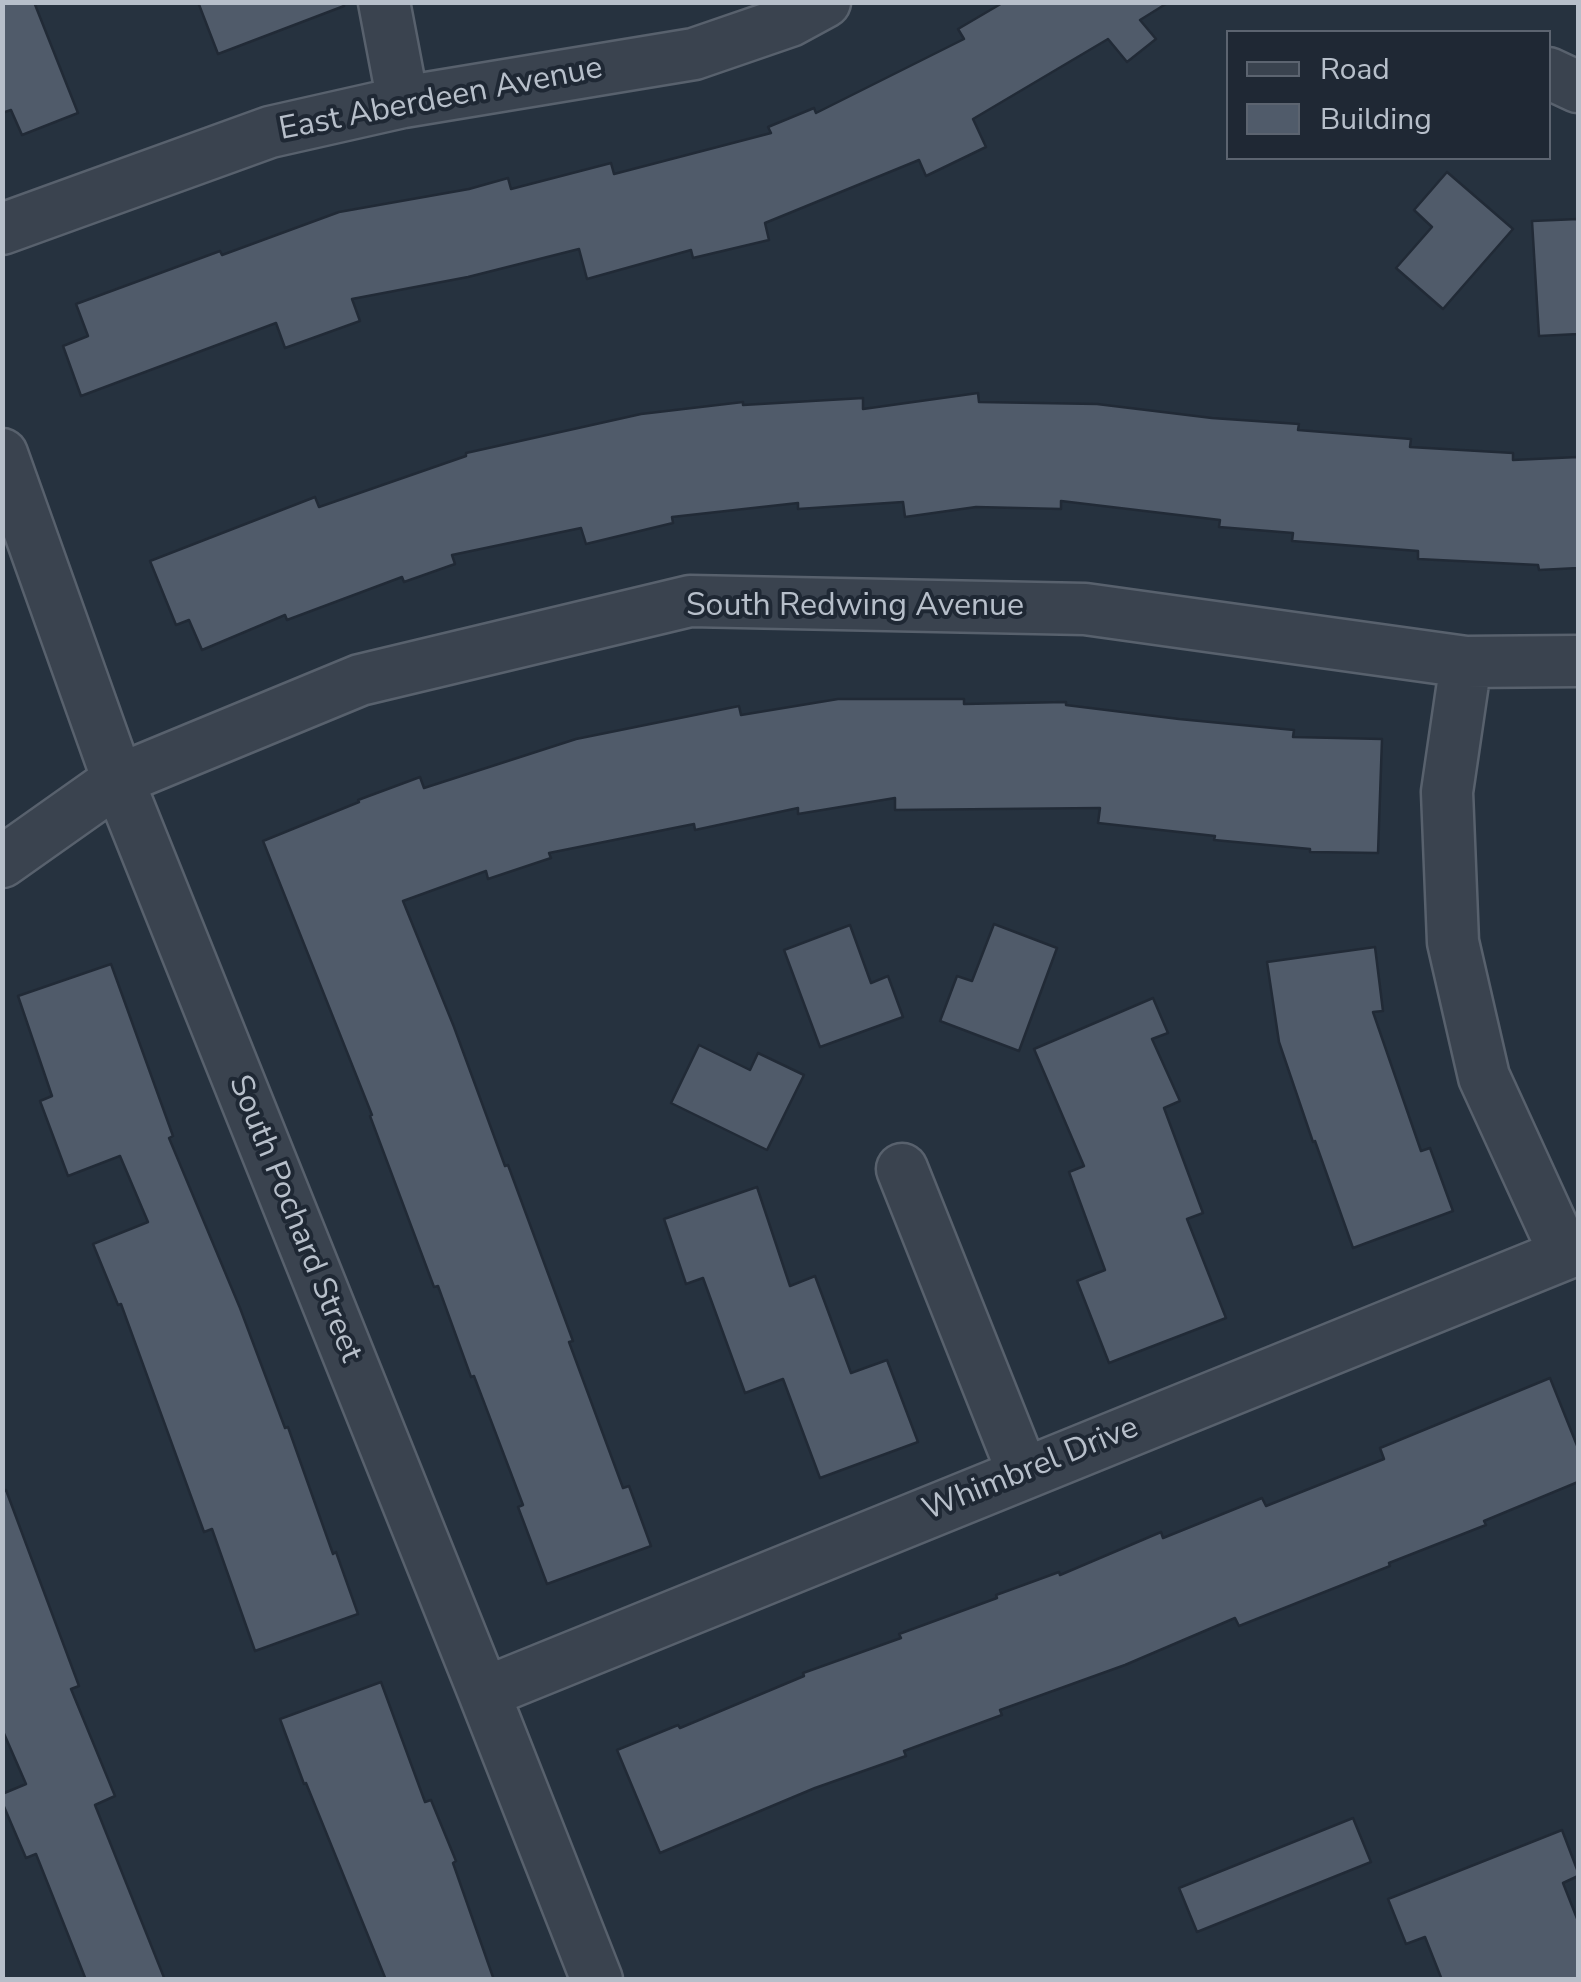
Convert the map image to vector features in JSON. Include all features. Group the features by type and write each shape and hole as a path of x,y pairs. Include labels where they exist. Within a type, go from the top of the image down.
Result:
{"street":[{"path":"384,2 403,102"},
{"name":"East Aberdeen Avenue","path":"2,229 270,132 403,102 694,54 790,21 825,2"},
{"path":"1551,74 1578,87"},
{"name":"South Pochard Street","path":"2,454 118,780 596,1980"},
{"name":"South Redwing Avenue","path":"2,862 118,780 360,680 690,602 1085,609 1466,662 1578,661"},
{"path":"1466,662 1447,792 1453,942 1484,1076 1572,1251"},
{"path":"902,1169 1022,1472"},
{"name":"Whimbrel Drive","path":"484,1693 1572,1251"}],"building":[{"path":"2,2 34,2 78,113 22,135 11,110 2,113"},
{"path":"198,2 343,2 344,6 218,54"},
{"path":"1004,2 1169,2 1140,20 1156,39 1127,62 1108,39 973,119 986,147 926,176 919,160 765,223 769,240 693,258 691,250 587,279 579,249 468,277 352,299 360,321 285,348 276,323 81,396 63,346 88,336 76,304 339,212 469,189 508,178 511,189 611,163 614,174 771,133 768,127 814,108 816,113 964,39 958,29"},
{"path":"1447,172 1513,229 1443,309 1396,268 1432,227 1414,210"},
{"path":"1578,219 1578,334 1539,336 1532,221"},
{"path":"978,393 979,402 1097,404 1299,424 1298,430 1411,439 1410,447 1513,453 1513,460 1578,457 1578,568 1539,570 1538,565 1418,559 1418,551 1292,541 1293,533 1219,527 1220,520 1061,501 1061,509 976,507 905,517 903,502 798,509 798,503 672,517 673,523 586,544 581,528 452,555 455,564 404,582 402,577 287,620 285,615 202,650 189,620 176,625 150,561 315,497 319,507 466,453 641,414 743,402 863,398 863,409"},
{"path":"838,699 964,699 964,704 1066,702 1179,719 1294,730 1293,737 1382,739 1378,853 1310,852 1098,823 1100,808 895,810 895,798 798,814 798,808 695,830 694,824 549,853 551,858 488,879 486,871 403,901 505,1166 508,1165 623,1488 629,1486 651,1546 547,1584 518,1507 523,1505 474,1376 471,1377 438,1286 434,1287 372,1115 263,841 420,777 424,788 576,739 739,706 741,715"},
{"path":"994,924 1057,948 1019,1051 940,1021 957,976 972,981"},
{"path":"850,925 871,983 888,976 903,1017 820,1047 784,950"},
{"path":"1375,947 1383,1011 1373,1012 1421,1151 1430,1148 1453,1211 1353,1248 1279,1042 1267,962"},
{"path":"111,964 173,1136 169,1138 285,1428 288,1427 358,1614 255,1651 212,1529 204,1532 121,1304 118,1305 93,1244 148,1222 120,1156 68,1176 40,1101 52,1096 18,996"},
{"path":"1153,998 1168,1033 1152,1039 1180,1101 1164,1108 1203,1213 1187,1219 1226,1318 1109,1363 1077,1281 1105,1270 1069,1172 1084,1166 1034,1049"},
{"path":"699,1045 750,1070 758,1053 804,1075 767,1150 671,1103"},
{"path":"757,1187 790,1286 815,1276 851,1373 887,1360 918,1442 820,1478 783,1379 745,1393 703,1278 686,1284 664,1219"},
{"path":"1550,1378 1578,1448 1578,1482 1484,1521 1486,1525 1389,1563 1390,1566 1239,1626 1235,1618 1125,1665 1000,1710 1002,1715 904,1751 906,1756 815,1788 660,1853 617,1750 678,1725 680,1728 804,1676 803,1673 901,1638 899,1634 997,1598 996,1595 1059,1572 1060,1575 1161,1532 1163,1538 1262,1498 1266,1506 1384,1459 1380,1448"},
{"path":"6,1490 79,1686 71,1689 115,1796 95,1805 165,1980 86,1980 36,1854 26,1858 2,1802 2,1794 26,1784 2,1729 2,1491"},
{"path":"381,1682 425,1802 431,1800 456,1861 453,1863 494,1980 386,1980 304,1784 280,1719"},
{"path":"1353,1818 1371,1862 1197,1932 1179,1888"},
{"path":"1562,1830 1578,1872 1578,1876 1563,1883 1578,1921 1578,1980 1442,1980 1425,1937 1406,1944 1388,1899"}]}
